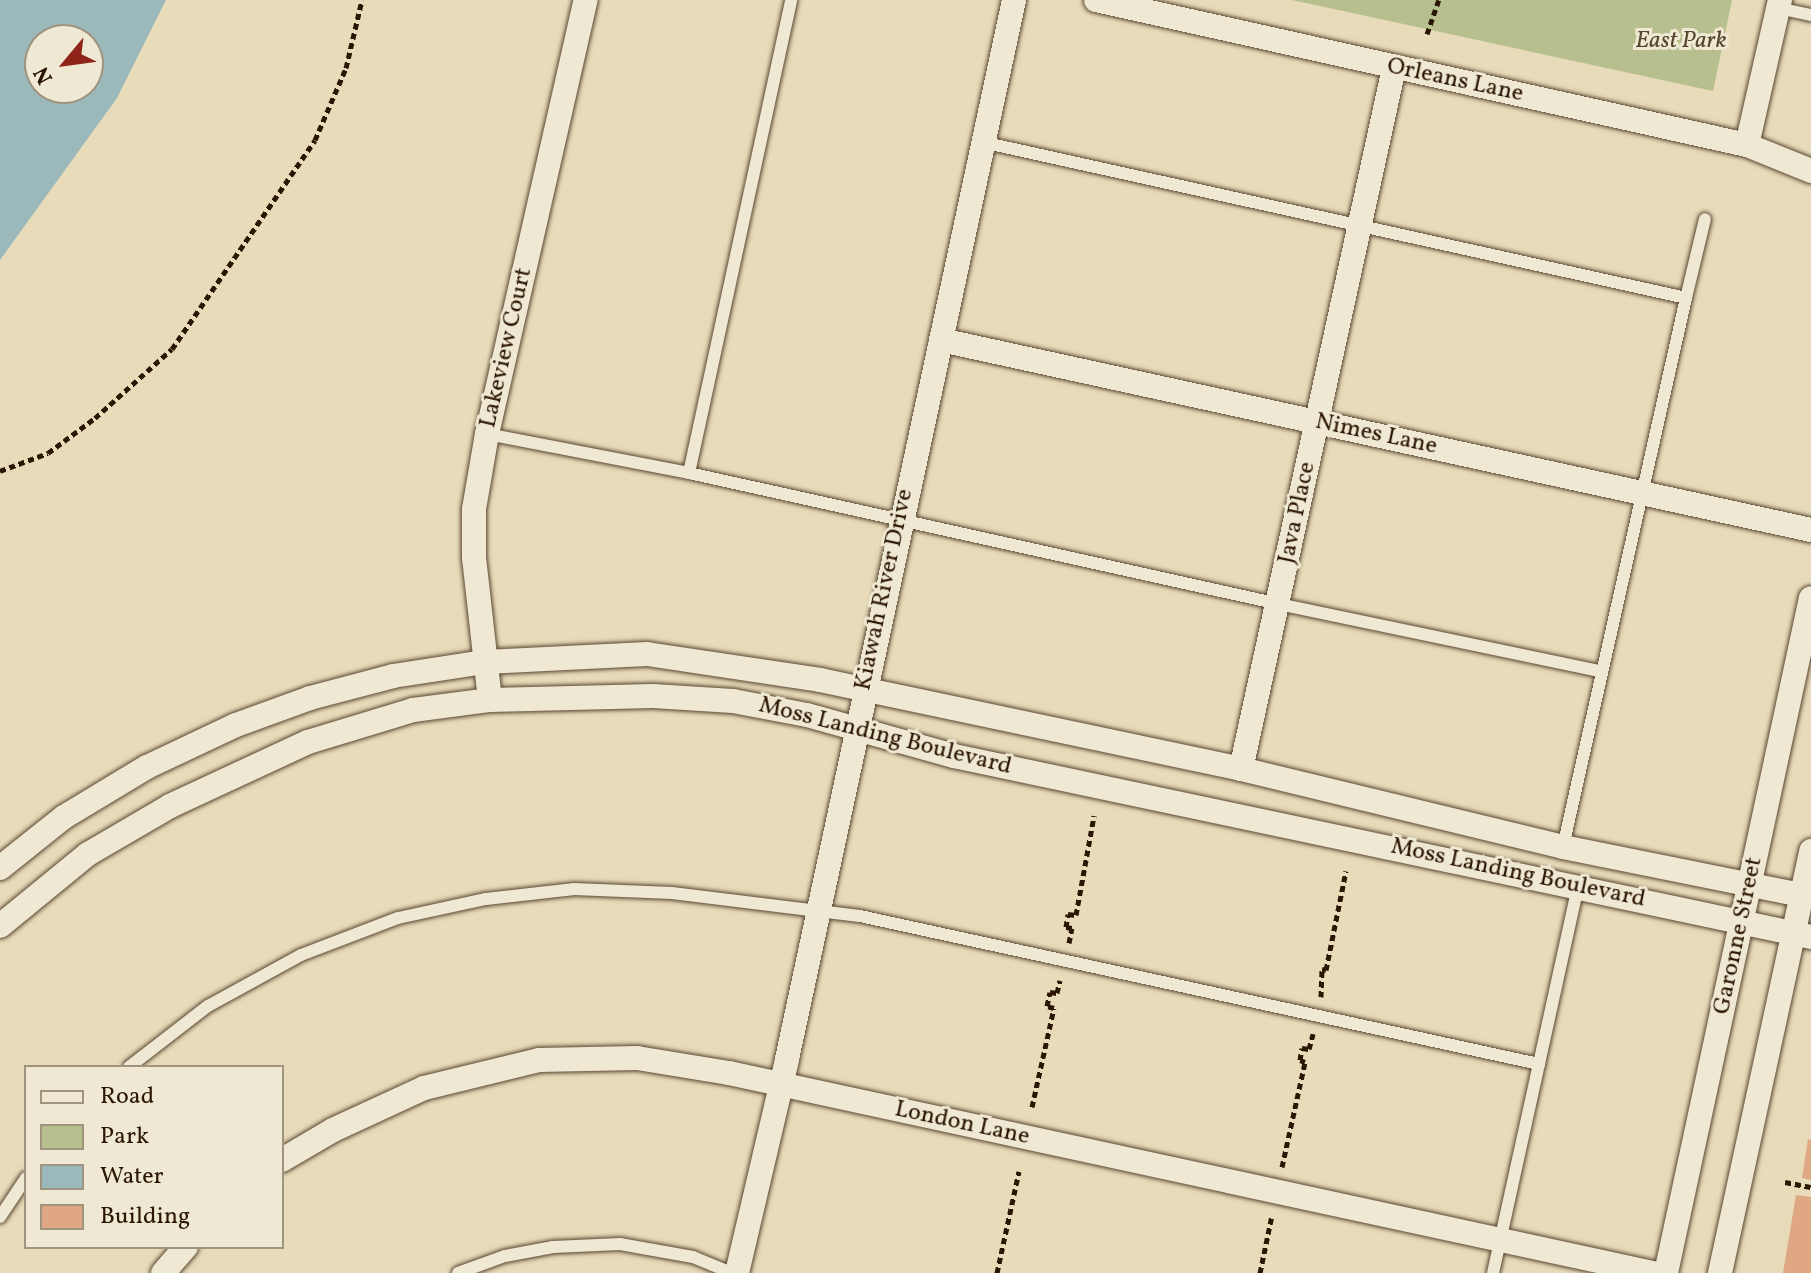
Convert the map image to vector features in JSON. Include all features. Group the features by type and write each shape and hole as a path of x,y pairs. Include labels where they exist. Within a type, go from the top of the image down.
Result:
{"street":[{"name":"Lakeview Court","path":"490,700 474,558 474,509 487,434 586,0"},
{"name":"Kiawah River Drive","path":"734,1273 781,1085 863,691 1014,0"},
{"name":"Orleans Lane","path":"1096,0 1747,145 1811,171"},
{"path":"1747,145 1779,4"},
{"name":"Java Place","path":"1241,769 1279,604 1356,226 1394,68"},
{"name":"Nimes Lane","path":"941,340 1317,423 1642,490 1811,530"},
{"name":"Garonne Street","path":"1666,1273 1744,922 1811,598"},
{"name":"Moss Landing Boulevard","path":"0,868 64,817 147,767 236,725 310,698 393,676 485,662 647,654 820,680 1241,769 1563,847 1806,896"},
{"name":"Moss Landing Boulevard","path":"0,926 88,854 170,806 308,742 413,710 490,700 653,696 733,701 807,715 954,756 1578,885 1802,935"},
{"path":"1720,1273 1802,935 1811,851"},
{"name":"London Lane","path":"284,1159 333,1130 424,1088 539,1060 637,1058 781,1085 1653,1273"},
{"path":"163,1273 184,1249"}],"lane":[{"path":"689,473 791,0"},
{"path":"1779,4 1811,15"},
{"path":"982,142 1686,298"},
{"path":"1563,847 1705,219"},
{"path":"487,434 689,473 1279,604 1601,671"},
{"path":"1493,1273 1578,885"},
{"path":"132,1065 208,1006 301,955 398,918 486,899 574,889 672,893 860,916 1539,1064"},
{"path":"0,1217 24,1181"},
{"path":"458,1273 505,1256 553,1247 620,1244 693,1257 734,1273"}],"path":[{"path":"0,471 48,453 95,418 172,349 315,140 346,68 362,0"},
{"path":"1427,34 1439,0"},
{"path":"1068,947 1072,928 1066,927 1068,914 1076,915 1094,816"},
{"path":"1320,1002 1324,983 1319,981 1322,969 1326,970 1346,871"},
{"path":"1032,1107 1054,1008 1047,1006 1050,992 1057,993 1061,975"},
{"path":"1279,1180 1305,1062 1300,1060 1302,1048 1309,1049 1314,1029"},
{"path":"997,1273 1019,1171"},
{"path":"1785,1182 1811,1187"},
{"path":"1260,1273 1273,1207"}],"green space":[{"name":"East Park","path":"1292,0 1732,0 1713,91"}],"water":[{"path":"0,0 166,0 117,98 0,260"}],"building":[{"path":"1808,1139 1811,1140 1811,1180 1802,1178"},
{"path":"1796,1195 1811,1197 1811,1273 1783,1273"}]}
